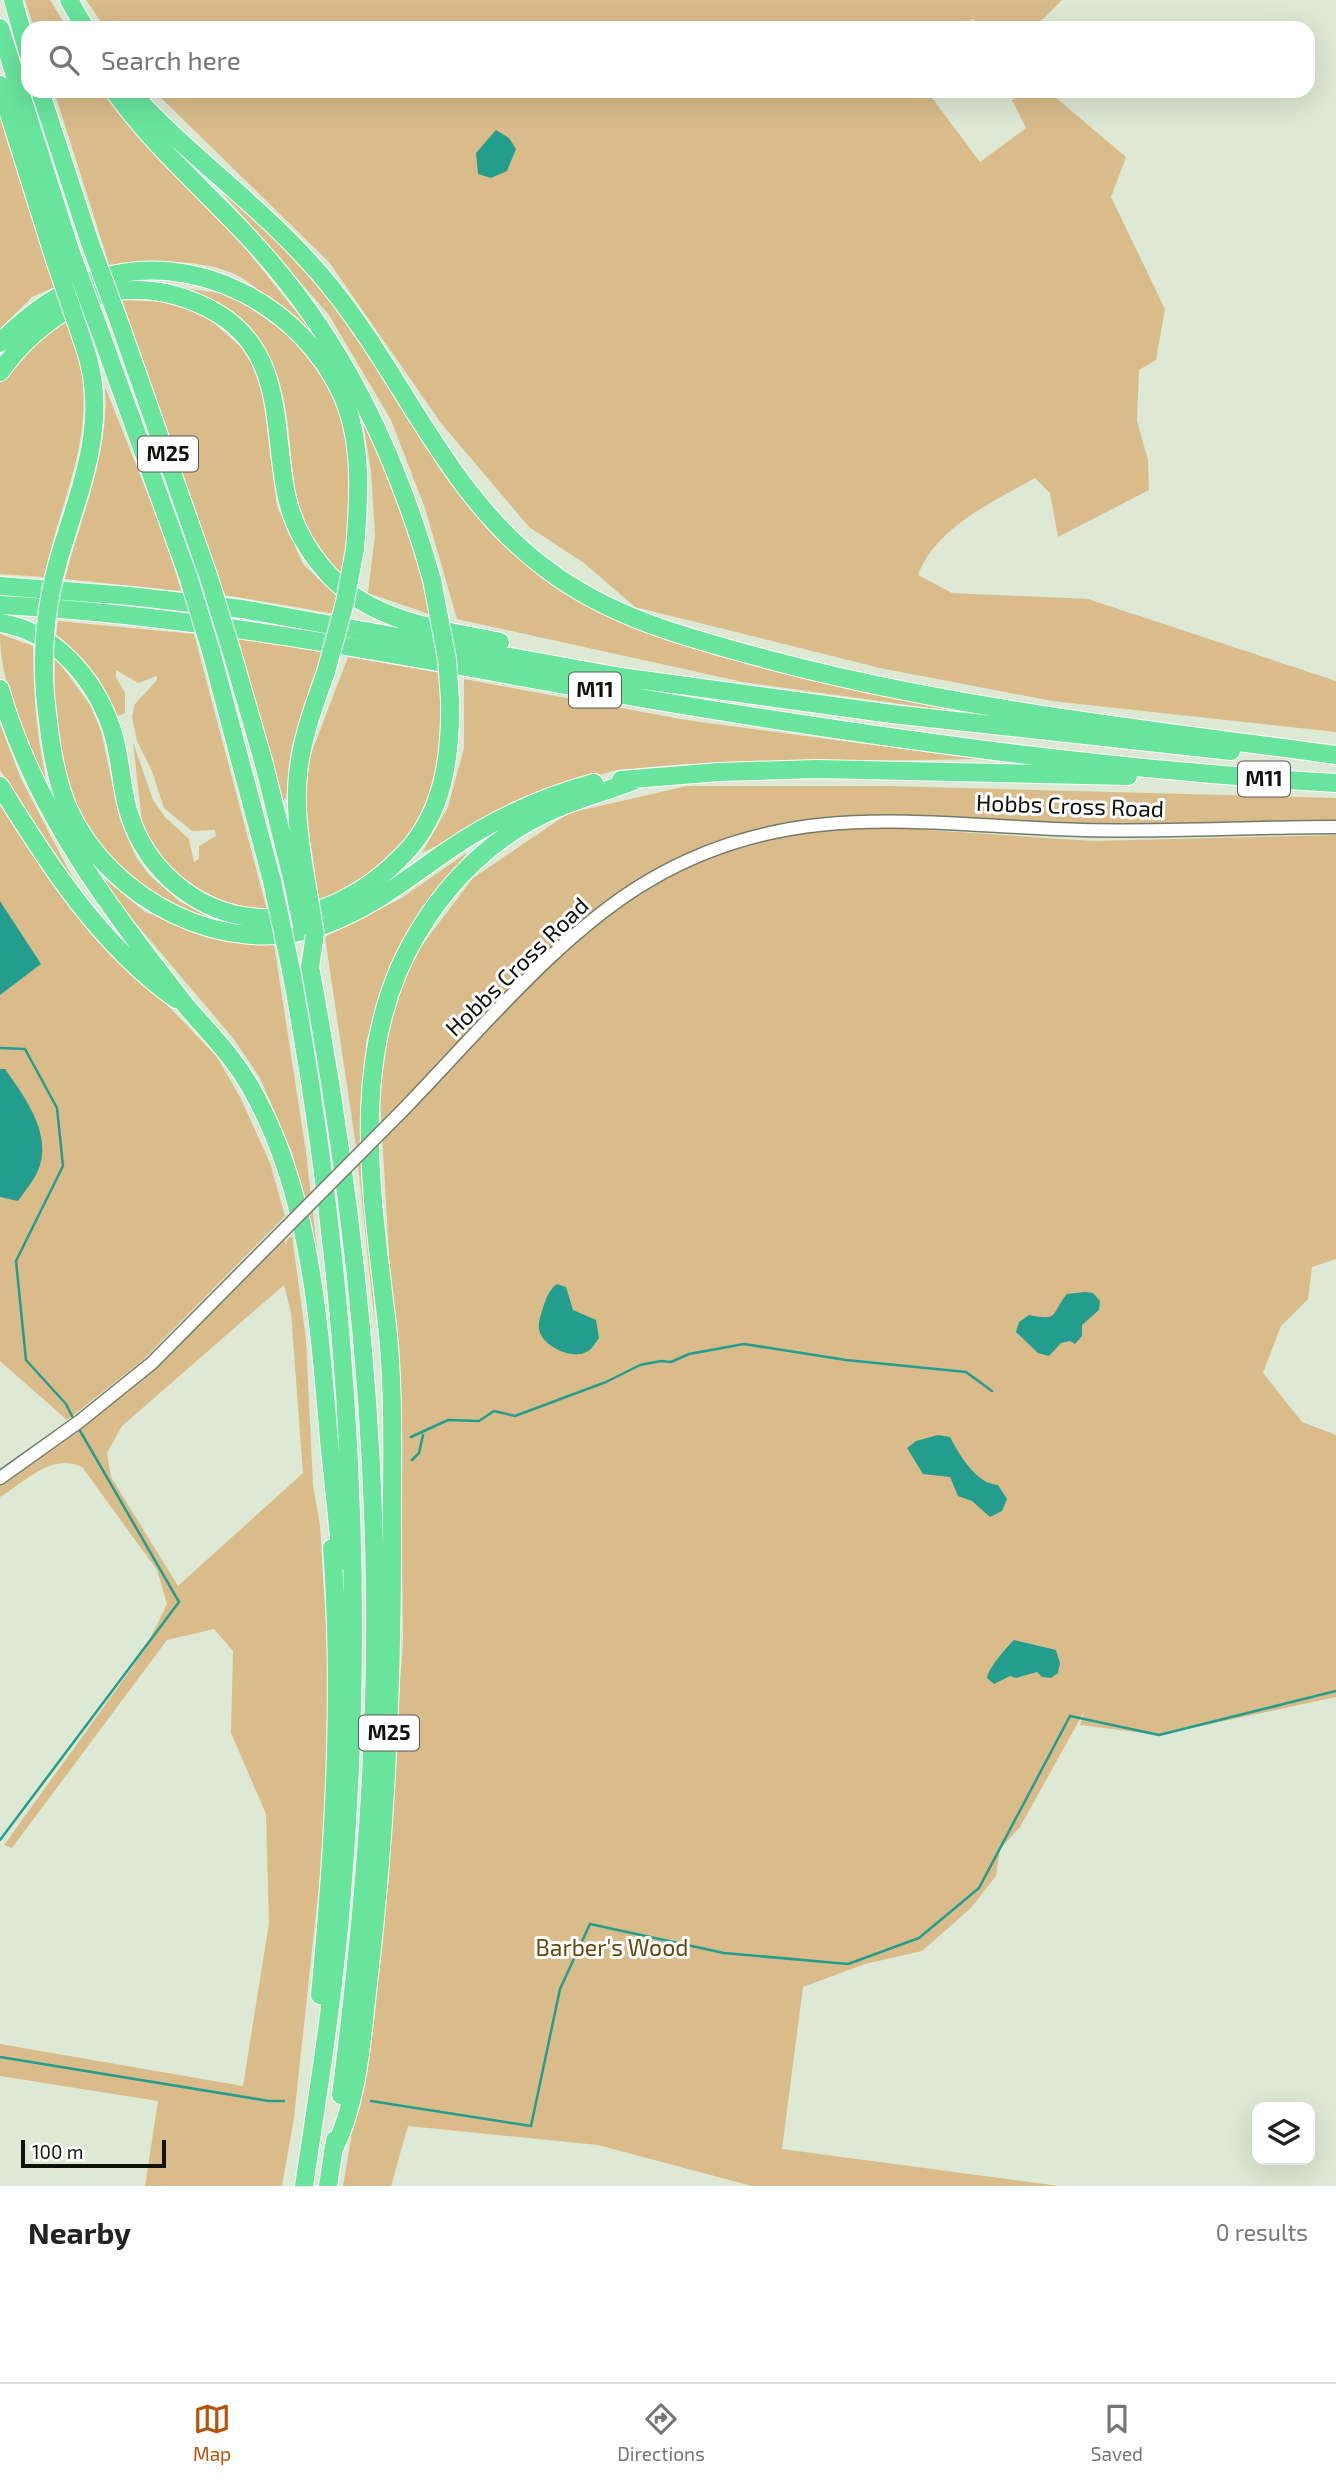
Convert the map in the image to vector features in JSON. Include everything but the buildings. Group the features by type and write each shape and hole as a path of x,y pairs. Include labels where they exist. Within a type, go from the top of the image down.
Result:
{"highway":[{"path":"13,0 21,28"},
{"path":"60,0 70,21"},
{"path":"69,0 81,21"},
{"name":"M25","path":"0,28 92,342 102,388 102,412 93,467 84,483 63,545 47,607 43,654 45,694 58,777 68,806 92,848 127,886 169,912 210,927 238,933 284,934 323,926 377,900 451,848 524,807 606,780 633,781"},
{"name":"M25","path":"0,85 67,258 92,342 188,576 211,651 272,881 291,970 318,1137 337,1305 349,1452 351,1712 344,1864 321,2078 304,2186"},
{"name":"M25","path":"42,98 90,243 209,578 298,877 310,967 338,1124 358,1282 370,1443 375,1596 372,1763 366,1867 328,2186"},
{"path":"0,623 36,636 79,669 94,691 112,729 128,812 136,834 157,868 201,903 251,917 291,917 321,910 368,886 408,850 424,828 443,784 449,756 450,700 447,659 432,580 412,511 382,435 332,344 305,304 252,240 174,163 120,98"},
{"path":"137,98 278,229 313,266 360,325 440,455 487,516 545,568 588,596 635,619 684,636 881,687 1022,712 1336,757"},
{"path":"0,343 22,323 75,288 117,275 170,273 195,276 256,298 277,312 320,356 343,397 357,451 355,549 345,601 326,672 304,732 296,773 298,877"},
{"path":"0,372 36,331 64,313 97,298 120,291 149,290 174,294 199,303 235,327 262,363 276,401 285,485 292,516 309,550 340,586 374,608 401,619 542,651 621,677"},
{"name":"M11","path":"0,586 143,597 242,609 621,677 905,716 1194,749 1336,757"},
{"name":"M11","path":"0,605 240,628 618,694 889,736 1191,775 1336,783"},
{"path":"0,689 27,761 76,856 120,921 235,1063 271,1129 302,1235 319,1348 341,1575 352,1605"},
{"path":"383,1310 371,1158 370,1094 378,1029 400,967 432,909 486,851 518,828 552,810 633,781 719,772 817,769 1104,776 1191,775"},
{"path":"0,786 47,862 83,909 158,986 188,1007"},
{"name":"M25","path":"375,1596 385,1560 383,1310"},
{"name":"M25","path":"333,2151 347,2124 359,2055 377,1897 386,1781 393,1552 390,1399 383,1310"},
{"path":"319,1348 321,1420 334,1577 337,1683 331,1859 314,2047 321,2078"}],"street":[{"name":"Hobbs Cross Road","path":"0,1478 152,1363 557,952 602,912 673,867 754,836 807,824 857,820 1131,831 1336,827"}],"green space":[{"path":"25,0 50,0 63,21 32,21"},
{"path":"86,0 1062,0 1041,21 100,21"},
{"path":"56,98 114,98 216,212 314,334 240,277 218,268 171,262 110,267"},
{"path":"161,98 932,98 980,162 1026,128 1012,100 1056,98 1126,157 1111,197 1165,309 1156,360 1139,370 1137,421 1148,460 1149,490 1058,537 1050,493 1035,478 984,507 952,530 926,558 918,575 952,593 1088,599 1336,681 1336,732 1052,701 880,668 635,607 584,563 529,527 441,423 329,262"},
{"path":"0,102 57,286 32,297 0,329"},
{"path":"192,158 280,242 329,300 377,367 445,476 496,539 562,589 639,630 797,676 952,711 743,682 457,619 425,508 391,420 329,315"},
{"path":"150,283 231,295 285,332 319,368 345,415 351,472 349,558 345,578 316,543 301,514 294,482 285,404 274,366 255,334 227,316"},
{"path":"122,300 164,302 203,314 247,352 261,382 277,506 303,564 341,600 336,614 225,595"},
{"path":"69,321 79,358 83,391 83,421 71,479 44,577 0,574 0,383 30,346"},
{"path":"105,387 166,540 181,591 65,579 99,460"},
{"path":"361,410 403,510 432,615 368,593 375,535 371,471"},
{"path":"58,621 194,634 267,910 225,905 175,877 143,831 133,742 153,800 165,817 189,839 194,862 199,859 199,846 216,836 215,830 192,831 164,808 152,771 137,741 132,717 135,704 157,680 157,676 138,683 116,670 116,677 125,693 125,713 116,717 98,678 56,635"},
{"path":"0,634 33,646 36,718 48,788 10,693 1,654"},
{"path":"238,639 325,651 292,744 286,799 283,800"},
{"path":"55,657 90,705 101,731 120,820 136,857 149,875 180,902 220,919 177,909 129,878 83,822 62,764 54,706"},
{"path":"348,657 440,673 440,748 434,781 424,811 408,838 385,862 356,883 319,901 305,803 308,762"},
{"path":"464,679 686,720 978,759 685,764 616,770 543,792 422,853 448,807 464,748"},
{"path":"0,724 21,779 78,888 0,770"},
{"name":"Barber's Wood","path":"687,786 887,786 1336,798 1336,828 1232,829 1016,823 912,829 1093,841 1336,835 1336,1259 1312,1267 1308,1299 1281,1326 1263,1373 1302,1422 1336,1435 1336,1697 1159,1735 1080,1725 1085,1710 1020,1827 1000,1849 996,1876 971,1908 922,1951 865,1964 803,1987 782,2149 1059,2186 752,2186 598,2145 408,2126 391,2186 343,2186 379,1973 403,1640 401,1465 380,1097 388,1029 413,957 473,878 569,813"},
{"path":"0,795 110,945 217,1057 241,1099 270,1163 285,1216 142,1361 67,1420 0,1361"},
{"path":"468,852 418,917 381,990 366,1042 363,1139 356,1146 325,937 400,899"},
{"path":"101,876 145,912 226,942 274,945 306,1152 321,1283 292,1152 260,1078 233,1038 122,907"},
{"path":"365,1157 375,1326 358,1164"},
{"path":"292,1236 306,1339 313,1485 320,1526 329,1671 324,1839 294,2118 282,2186 145,2186 158,2101 0,2076 0,2044 243,2086 269,1923 266,1814 231,1733 233,1651 214,1629 167,1640 12,1848 4,1845 144,1651 167,1604 157,1570 82,1467 71,1463 50,1466 0,1497 0,1486 158,1363 285,1239 286,1247 287,1239","holes":["284,1285 291,1313 303,1473 178,1586 111,1477 107,1453 122,1426"]}],"water":[{"path":"496,130 509,138 516,149 507,171 491,178 478,174 476,153"},
{"path":"0,901 41,964 0,995"},
{"path":"0,1069 5,1069 28,1103 42,1142 39,1168 18,1201 0,1197"},
{"path":"557,1284 566,1287 573,1310 596,1320 599,1338 586,1352 564,1352 550,1345 541,1335 541,1313 548,1294"},
{"path":"1093,1293 1100,1301 1099,1310 1082,1325 1082,1336 1075,1344 1070,1341 1061,1343 1049,1356 1038,1353 1016,1332 1019,1322 1029,1315 1050,1317 1067,1294"},
{"path":"938,1435 950,1437 976,1474 998,1485 1007,1499 1002,1511 990,1517 972,1501 958,1496 950,1477 923,1474 907,1448 916,1441"},
{"path":"1014,1640 1056,1650 1060,1663 1058,1673 1051,1678 1042,1677 1037,1672 1016,1678 1010,1676 994,1684 987,1678 988,1674"}],"waterway":[{"path":"0,1048 25,1049 57,1108 63,1166 16,1261 26,1360 66,1404 74,1420"},
{"path":"411,1437 448,1420 479,1421 494,1411 515,1416 606,1382 640,1365 671,1362 689,1354 744,1344 846,1360 966,1372 992,1391"},
{"path":"0,1840 179,1602 79,1429"},
{"path":"412,1460 419,1453 423,1435"},
{"path":"371,2101 531,2126 560,1989 590,1924 724,1953 848,1964 919,1938 979,1888 1070,1716 1159,1735 1336,1691"},
{"path":"0,2057 269,2101 284,2101"}]}
